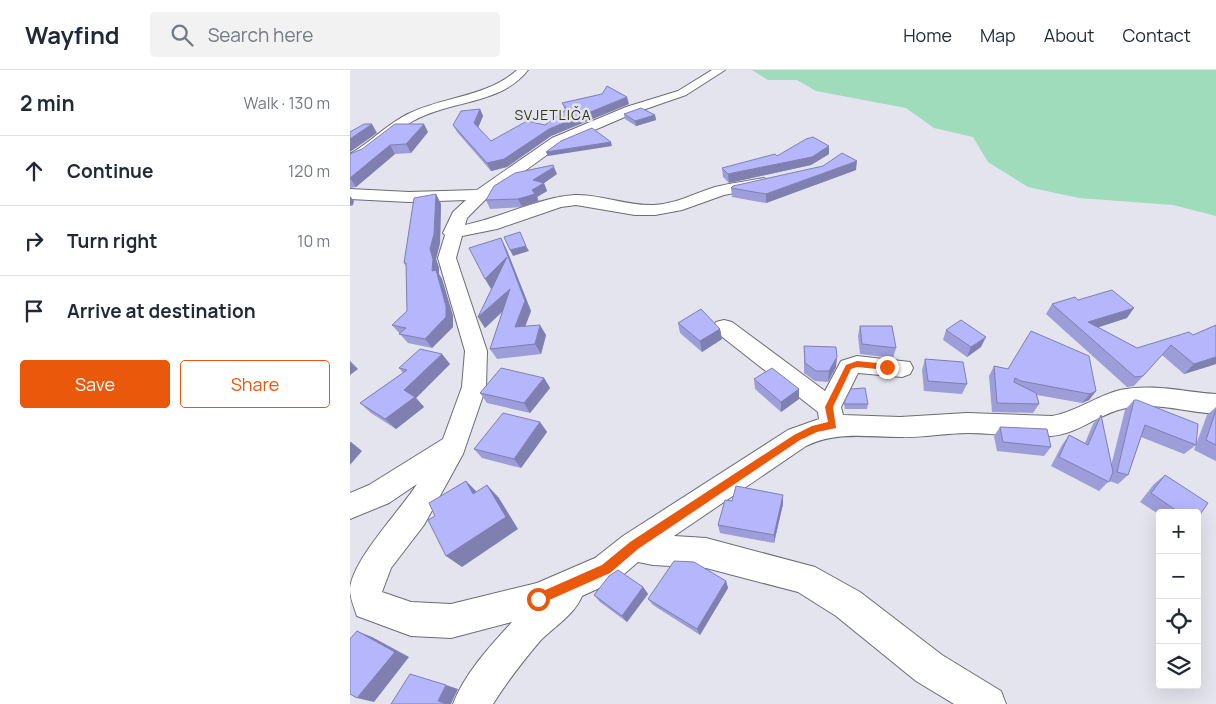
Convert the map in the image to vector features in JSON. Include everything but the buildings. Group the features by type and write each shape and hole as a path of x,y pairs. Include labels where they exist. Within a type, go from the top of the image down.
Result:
{"street":[{"path":"350,160 367,151 404,120 416,114 490,92 517,77 523,70"},
{"path":"720,70 682,93 630,110 557,141 481,195 459,216 452,233 447,258 476,351 474,387 454,446 414,515 380,557 365,589 369,604 411,619 451,622 538,599 580,581 606,569 634,546 831,416 848,367 863,364 902,368"},
{"path":"452,233 491,226 558,203 576,200 635,210 655,210 676,207 720,191 783,179"},
{"path":"350,194 390,197 481,195"},
{"path":"724,327 831,416 900,427 975,422 1054,426 1077,419 1107,402 1125,398 1216,404"},
{"path":"350,506 379,494 454,446"},
{"path":"634,546 653,550 706,553 804,578 848,604 929,668 988,704"},
{"path":"471,704 499,663 549,608 571,592 580,581"}],"green space":[{"path":"752,70 1216,70 1216,216 1173,205 1079,198 1028,187 988,162 973,137 934,128 906,108 816,91 797,80 768,80"}],"district":[{"name":"SVJETLIČA","path":"553,114"}],"route":[{"path":"538,599 606,569 664,525 726,486 767,457 815,428 833,425 829,407 836,396 848,367 857,364 887,367"}]}
